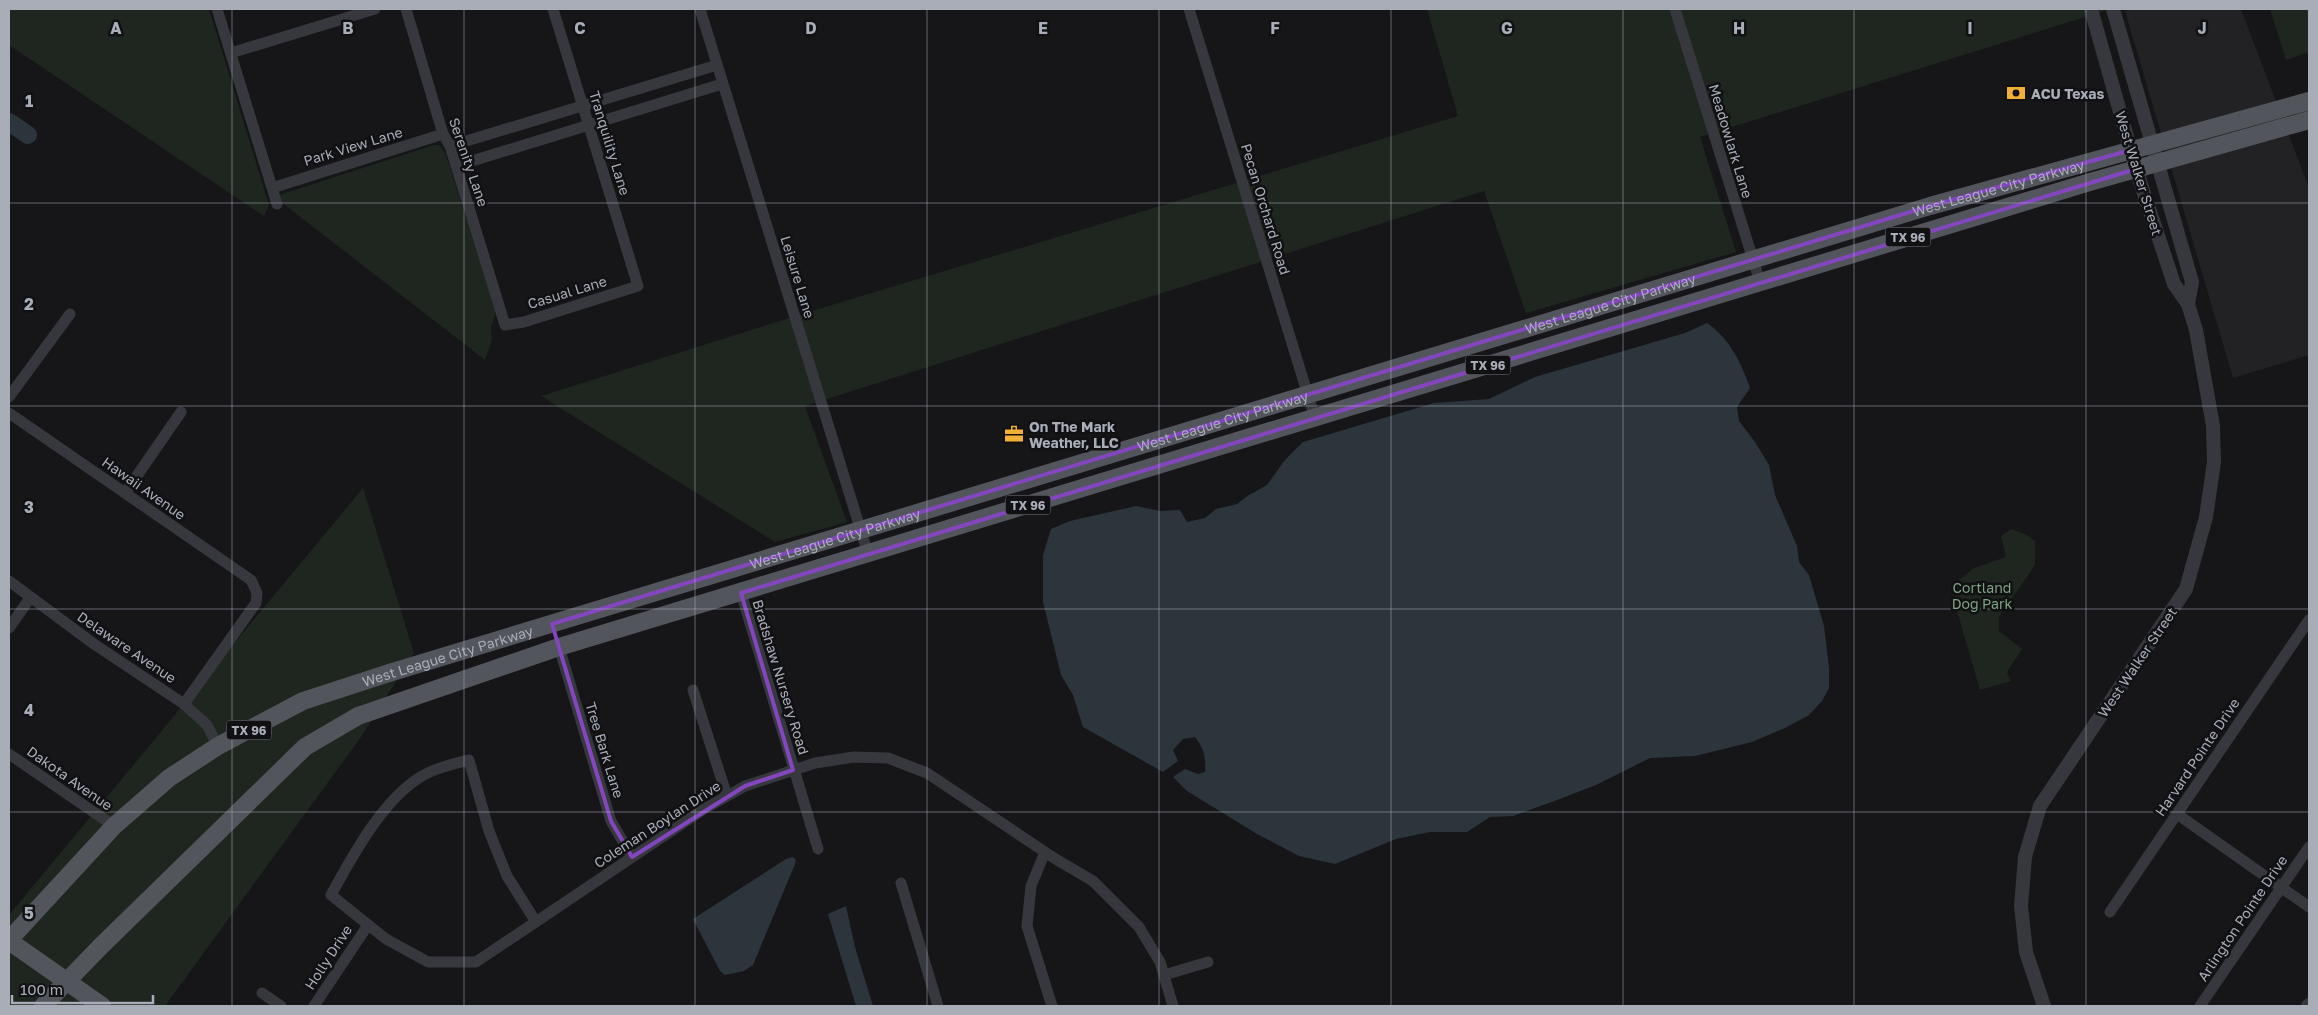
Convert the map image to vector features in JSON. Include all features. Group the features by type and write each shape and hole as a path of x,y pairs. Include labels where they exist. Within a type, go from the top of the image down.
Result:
{"main road":[{"name":"West League City Parkway","path":"9,941 114,826 169,778 218,746 303,701 1930,206 2309,101"},
{"name":"West League City Parkway","path":"66,982 305,747 358,716 559,647 1760,282 2136,169 2309,120"},
{"path":"552,624 559,647"},
{"path":"9,941 102,1006"},
{"name":"TX 96","path":"43,1006 66,982"}],"street":[{"path":"217,9 277,204"},
{"path":"231,53 375,9"},
{"name":"Serenity Lane","path":"406,9 443,134 450,146 505,325"},
{"name":"Tranquility Lane","path":"553,9 638,286"},
{"name":"Leisure Lane","path":"700,9 868,554"},
{"name":"Pecan Orchard Road","path":"1189,9 1315,418"},
{"name":"Meadowlark Lane","path":"1675,9 1760,282"},
{"name":"West Walker Street","path":"2044,1006 2026,952 2022,906 2025,857 2040,806 2186,589 2208,508 2214,462 2213,426 2198,339 2188,304 2174,284 2136,169 2091,9"},
{"name":"West Walker Street","path":"2113,9 2192,282 2188,304"},
{"path":"450,146 717,66"},
{"path":"456,166 722,84"},
{"name":"Park View Lane","path":"272,188 443,134"},
{"name":"Casual Lane","path":"505,325 524,322 638,286"},
{"path":"9,397 70,314"},
{"path":"125,493 181,412"},
{"name":"Hawaii Avenue","path":"9,413 251,580 257,593 256,604 184,704"},
{"name":"Delaware Avenue","path":"9,581 94,644 184,704 207,724 218,746"},
{"name":"Bradshaw Nursery Road","path":"741,593 818,849"},
{"path":"9,628 30,598"},
{"name":"Harvard Pointe Drive","path":"2110,912 2309,620"},
{"name":"Tree Bark Lane","path":"559,647 612,821 632,857"},
{"path":"693,690 726,796"},
{"name":"Dakota Avenue","path":"9,754 114,826"},
{"name":"Coleman Boylan Drive","path":"536,922 507,876 490,831 469,760 431,771 397,795 360,846 330,895 386,939 428,962 476,962 536,922 632,857 704,809 745,786 815,763 854,757 888,758 926,773 1045,852 1093,880 1139,927 1160,962 1173,1006"},
{"path":"2177,814 2309,908"},
{"name":"Arlington Pointe Drive","path":"2200,1006 2309,847"},
{"path":"1045,852 1031,886 1028,926 1052,1006"},
{"path":"901,883 938,1006"},
{"name":"Holly Drive","path":"314,1006 368,925"},
{"path":"1164,975 1208,962"},
{"path":"262,993 281,1006"}],"highlighted area":[{"path":"2131,150 2136,169 741,593 793,770 745,786 632,857 611,821 552,624 1930,206"}],"shaded area":[{"path":"2135,9 2241,9 2309,188 2309,355 2233,378 2125,11"},
{"path":"1707,323 1722,336 1734,352 1747,378 1750,388 1737,407 1739,421 1769,465 1775,495 1797,546 1799,562 1809,575 1824,626 1829,668 1829,688 1822,701 1809,715 1752,742 1695,756 1650,758 1596,785 1557,800 1513,816 1490,817 1467,832 1430,832 1396,839 1335,864 1299,856 1257,834 1187,791 1173,777 1185,769 1198,774 1205,772 1204,753 1195,737 1183,739 1173,750 1178,761 1163,772 1083,727 1073,695 1061,675 1043,602 1043,555 1051,529 1070,521 1136,506 1160,511 1180,510 1187,522 1205,518 1216,509 1237,504 1267,485 1285,460 1303,442 1434,403 1489,399 1535,377 1685,333"},
{"path":"793,857 796,860 795,864 753,965 744,971 725,975 720,971 693,919 786,859"},
{"path":"846,906 855,947 873,1006 856,1006 828,914"}],"green space":[{"path":"9,9 209,9 269,205 264,216 9,45"},
{"path":"1427,9 2111,9 1700,137 1736,252 1526,313 1484,191 805,406 847,522 775,542 541,396 802,314 1458,116"},
{"path":"2270,9 2309,9 2309,52 2286,60"},
{"path":"439,145 445,152 495,309 495,316 491,327 492,340 485,360 281,202 279,195"},
{"path":"363,488 414,653 361,737 165,1006 9,1006 9,915"},
{"name":"Cortland Dog Park","path":"2011,529 2027,535 2035,541 2035,565 1999,617 1999,631 2022,649 2007,672 2011,681 1980,690 1955,604 1955,583 1974,568 2006,557 2001,536"}],"waterway":[{"path":"9,122 28,135"}],"place":[{"name":"ACU Texas","path":"2016,93"},
{"name":"On The Mark Weather, LLC","path":"1014,434"}]}
